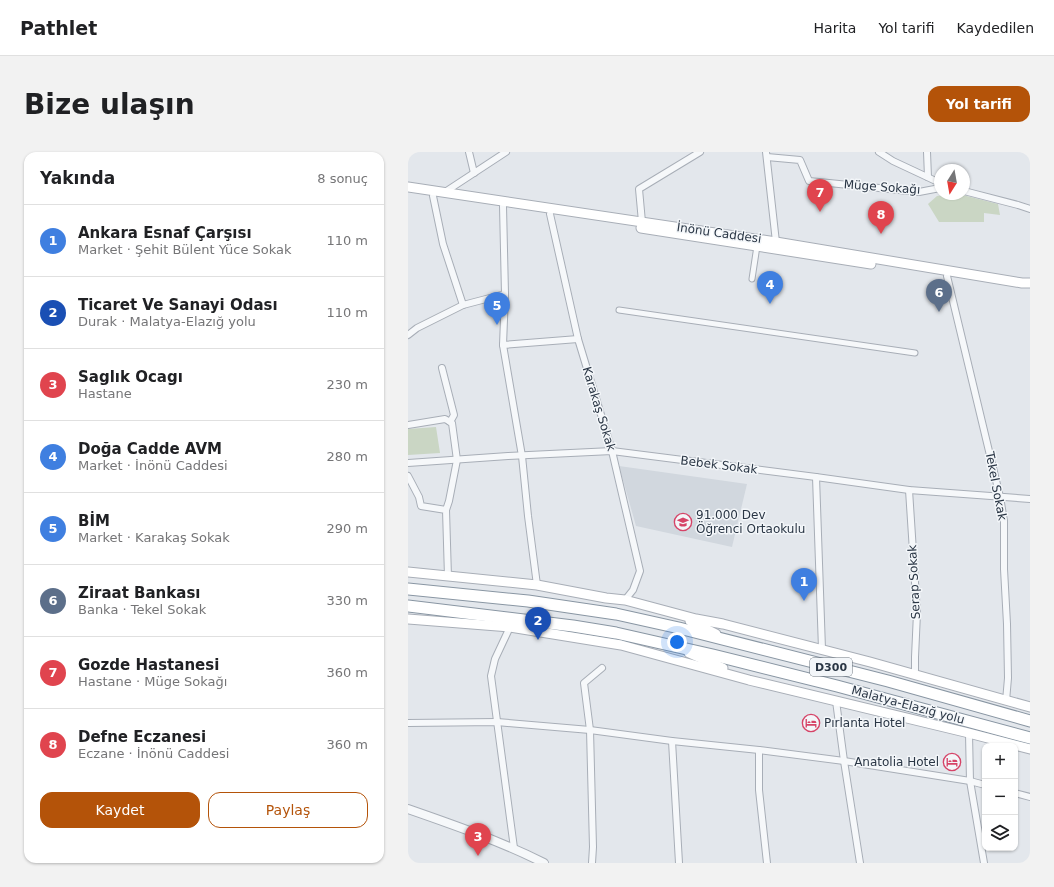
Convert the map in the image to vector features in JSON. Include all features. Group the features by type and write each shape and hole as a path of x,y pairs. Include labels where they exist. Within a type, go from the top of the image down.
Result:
{"highway":[{"name":"D300","path":"408,589 528,601 616,614 730,641"},
{"name":"Malatya-Elazığ yolu","path":"408,606 573,626 616,633 836,686 1030,738"},
{"name":"Malatya-Elazığ yolu","path":"730,641 888,681 1030,721"}],"main road":[{"name":"İnönü Caddesi","path":"408,187 776,242 1028,283"},
{"name":"İnönü Caddesi","path":"408,192 1022,288 1028,283"},
{"path":"408,572 537,585 606,598 625,600 696,619 723,624 822,649 1030,707"},
{"path":"673,613 730,641"},
{"path":"408,619 510,627 621,645 749,680 1030,749"},
{"path":"673,646 749,680"},
{"path":"943,715 967,733"}],"street":[{"path":"469,152 474,173"},
{"path":"445,192 506,152"},
{"path":"642,222 639,189 700,152"},
{"path":"880,152 934,180"},
{"path":"927,152 928,177"},
{"path":"767,154 776,242"},
{"name":"Müge Sokağı","path":"767,154 800,160 809,181 920,192 934,189"},
{"path":"970,193 1030,209"},
{"path":"432,196 443,244 463,305"},
{"path":"503,206 505,294 503,345 522,456 537,585"},
{"name":"Karakaş Sokak","path":"550,214 578,339 612,451 640,571 633,590 625,600"},
{"path":"752,279 757,246"},
{"name":"Tekel Sokak","path":"947,276 1000,497 1004,521 1004,569 1008,678 1006,701"},
{"path":"408,335 417,328 463,305 505,294"},
{"path":"619,310 915,353"},
{"path":"503,345 578,339"},
{"path":"442,368 454,414 450,422"},
{"path":"408,425 445,419 452,423 457,460 446,510 448,577"},
{"name":"Bebek Sokak","path":"408,463 612,451 909,490 1030,499"},
{"path":"408,476 422,506 446,510"},
{"path":"816,477 822,649"},
{"name":"Serap Sokak","path":"909,490 917,613 915,675"},
{"path":"510,627 495,659 491,676 514,848"},
{"path":"592,863 594,847 590,730 584,682 602,668"},
{"path":"836,701 844,761 862,862"},
{"path":"408,723 497,722 590,730 844,761 982,784"},
{"path":"967,733 970,781 984,863"},
{"path":"672,741 679,863"},
{"path":"759,750 759,790 767,863"},
{"path":"1018,794 1030,797"},
{"path":"408,809 454,824 514,848 542,862"}],"shaded area":[{"path":"619,466 747,484 732,547 636,526"}],"green space":[{"path":"970,197 998,204 1000,215 984,213 984,222 939,222 928,204 934,199 934,200 970,200"},
{"path":"436,427 440,453 408,455 408,429"}],"place":[{"name":"Gozde Hastanesi","path":"820,212"},
{"name":"Defne Eczanesi","path":"881,234"},
{"name":"Doğa Cadde AVM","path":"770,304"},
{"name":"Ziraat Bankası","path":"939,312"},
{"name":"BİM","path":"497,325"},
{"name":"91.000 Dev Öğrenci Ortaokulu","path":"683,522"},
{"name":"Ankara Esnaf Çarşısı","path":"804,601"},
{"name":"Ticaret Ve Sanayi Odası","path":"538,640"},
{"name":"Pırlanta Hotel","path":"811,723"},
{"name":"Anatolia Hotel","path":"952,762"},
{"name":"Saglık Ocagı","path":"478,856"}]}
